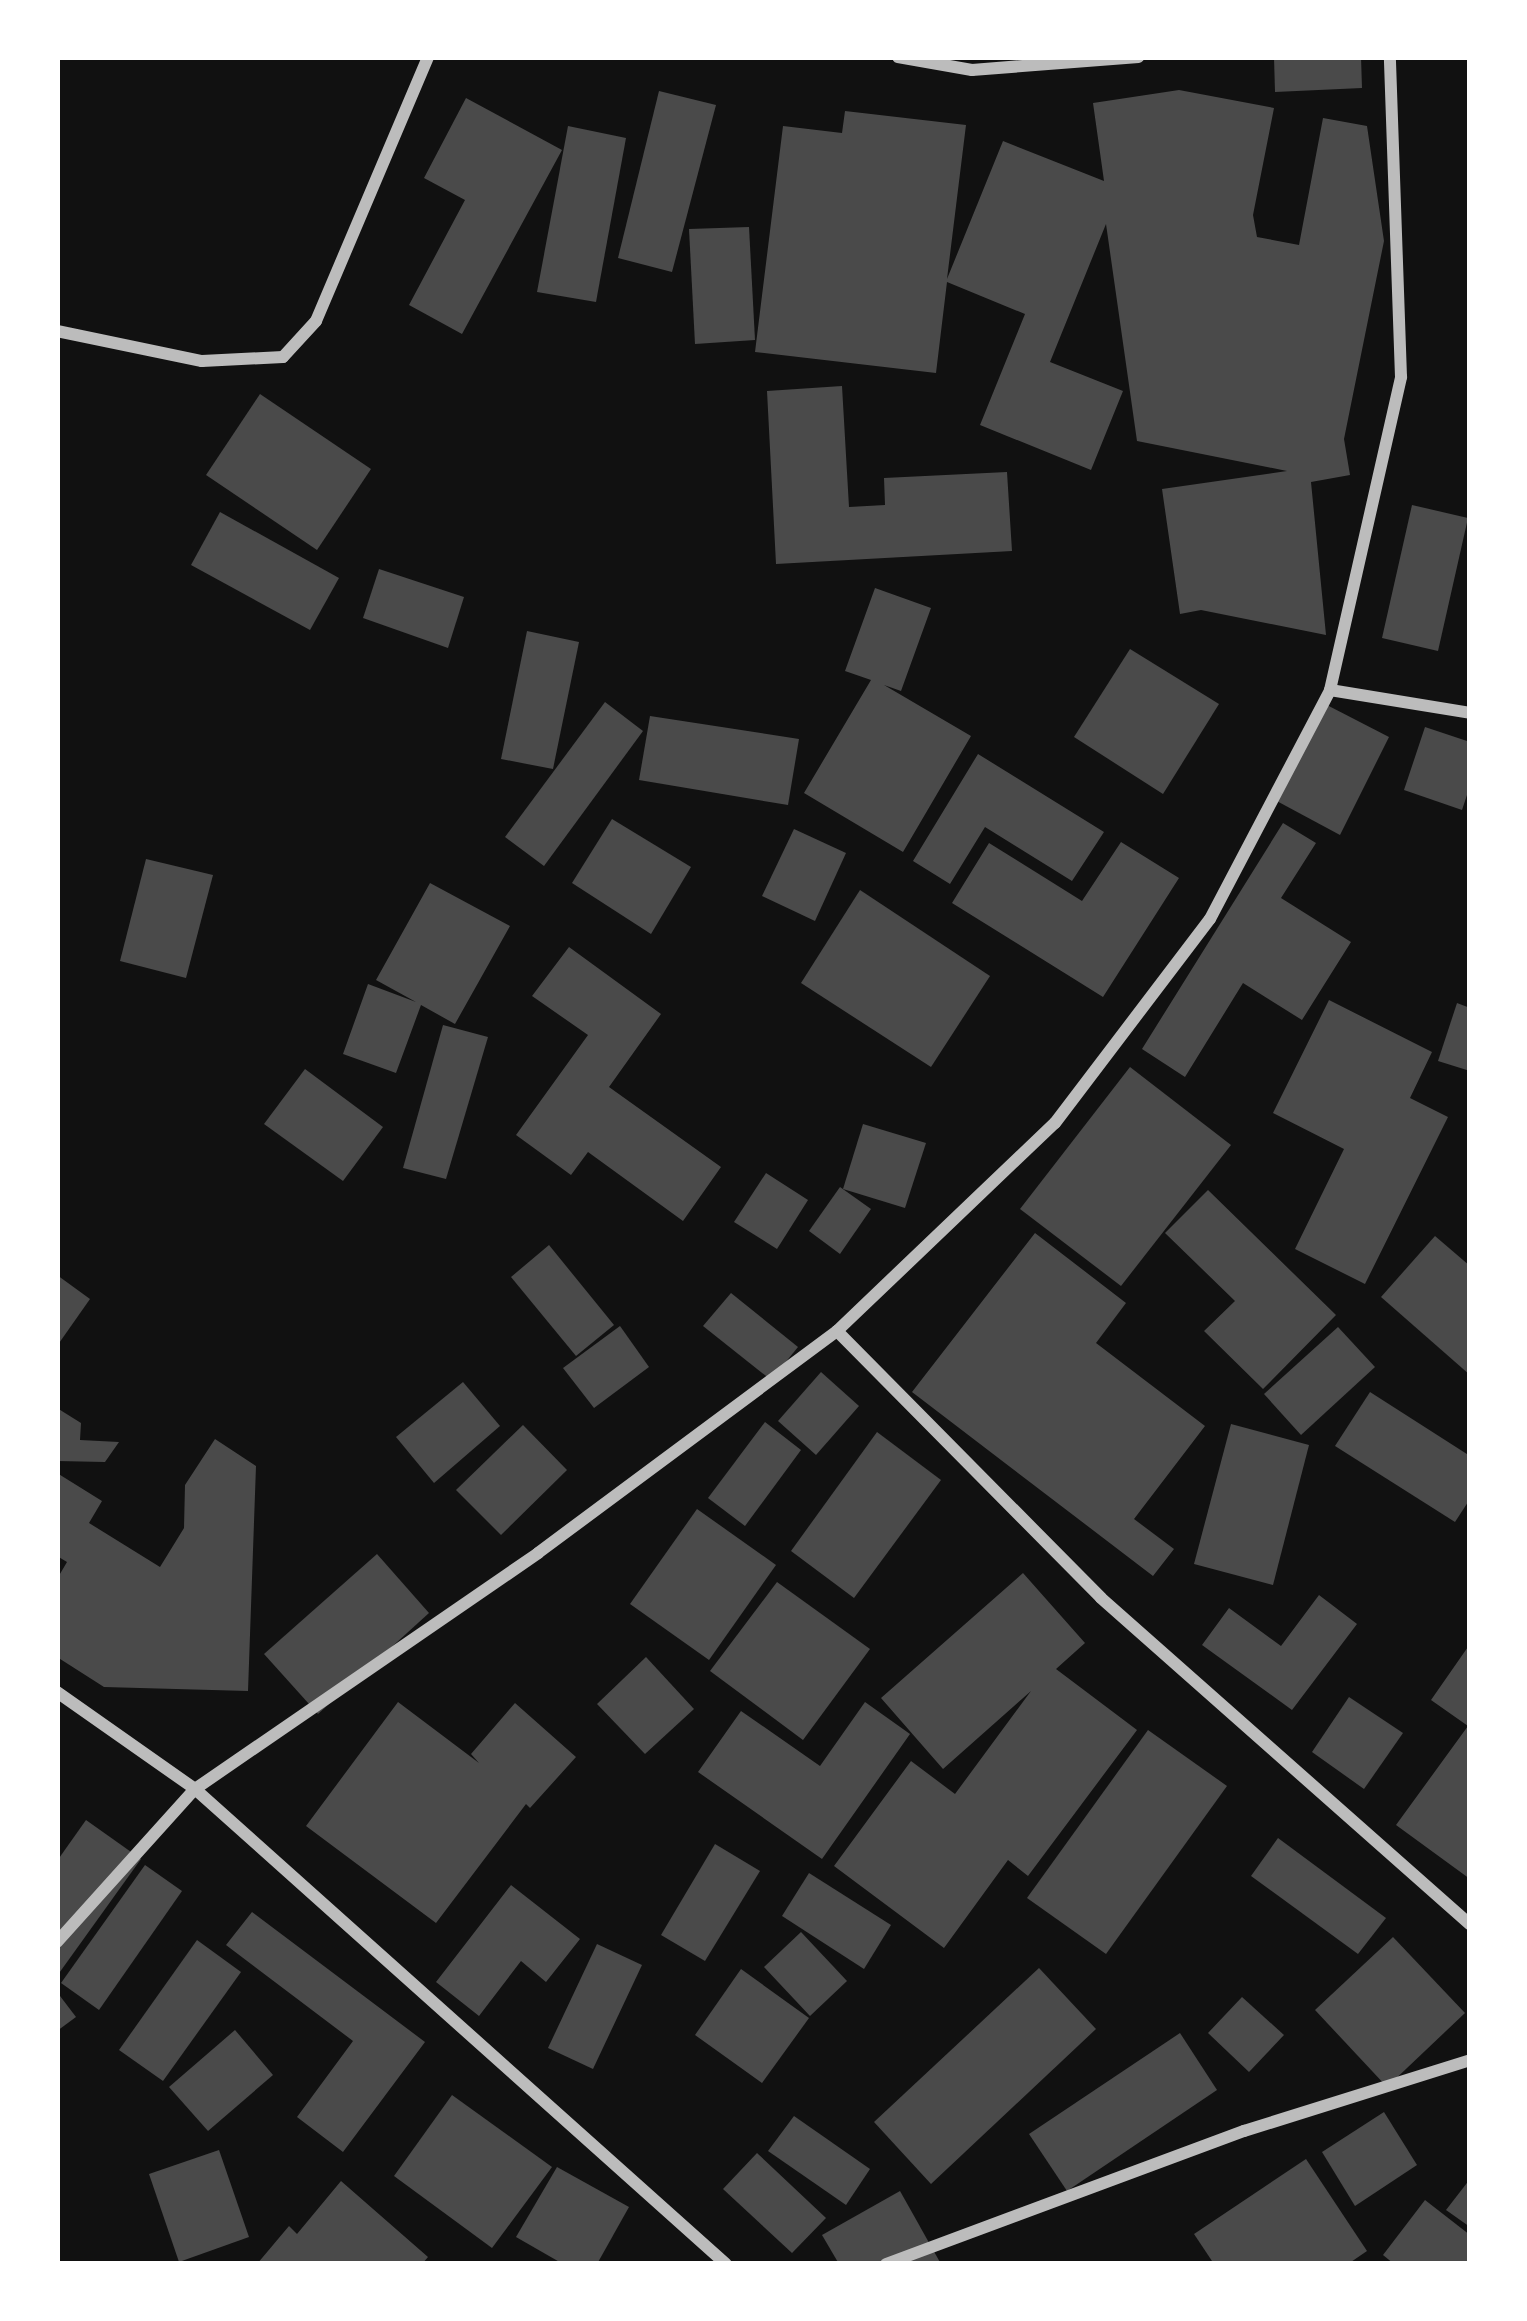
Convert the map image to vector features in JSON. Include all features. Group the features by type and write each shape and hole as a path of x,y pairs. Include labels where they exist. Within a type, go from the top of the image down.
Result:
{"street":[{"path":"57,331 202,361 283,357 316,321 428,57"},
{"path":"898,57 972,70 1138,57"},
{"path":"57,1942 195,1789 538,1553 836,1331 1055,1123 1210,919 1330,690 1402,376 1390,57"},
{"path":"1330,690 1470,713"},
{"path":"836,1331 1100,1598 1470,1924"},
{"path":"57,1692 195,1789 727,2264"},
{"path":"886,2264 1244,2131 1470,2060"}],"building":[{"path":"1274,57 1361,57 1362,88 1275,92"},
{"path":"1179,90 1274,108 1253,215 1257,237 1299,245 1323,118 1367,126 1384,241 1344,439 1350,475 1311,482 1326,635 1201,610 1180,614 1162,489 1287,471 1137,441 1106,224 1050,362 1123,391 1091,470 980,425 1025,314 947,282 936,373 755,352 783,126 842,133 845,111 966,125 947,279 1003,141 1104,181 1093,103"},
{"path":"659,91 716,105 672,272 618,258"},
{"path":"466,98 562,150 462,334 409,305 465,200 424,178"},
{"path":"568,126 626,138 596,302 537,292"},
{"path":"749,227 755,340 695,344 689,229"},
{"path":"842,386 849,507 885,505 884,478 1007,472 1012,551 776,564 767,391"},
{"path":"260,394 371,469 317,550 206,475"},
{"path":"1412,505 1468,518 1438,651 1382,638"},
{"path":"220,512 339,578 310,630 191,565"},
{"path":"379,569 464,597 448,648 363,618"},
{"path":"875,588 931,608 901,691 884,685 971,736 903,852 804,793 871,680 845,671"},
{"path":"527,631 579,642 553,769 501,759"},
{"path":"1130,649 1219,704 1163,794 1074,737"},
{"path":"605,702 643,731 544,866 505,837"},
{"path":"1323,703 1389,737 1340,835 1273,799"},
{"path":"650,716 799,739 788,805 639,780"},
{"path":"1425,727 1470,742 1470,786 1462,810 1404,790"},
{"path":"978,754 1104,832 1072,881 985,827 950,884 913,861"},
{"path":"612,819 691,867 651,934 572,883"},
{"path":"1283,823 1316,843 1281,898 1351,942 1302,1020 1243,983 1185,1077 1142,1049"},
{"path":"794,829 846,853 815,921 762,896"},
{"path":"1121,842 1179,878 1103,997 952,903 989,843 1082,901"},
{"path":"146,859 213,875 186,978 120,961"},
{"path":"430,883 510,926 455,1024 421,1005 396,1073 343,1054 368,984 416,1002 376,980"},
{"path":"860,890 990,976 931,1067 801,983"},
{"path":"569,947 661,1014 609,1087 721,1167 683,1221 588,1152 571,1175 516,1135 588,1035 532,996"},
{"path":"1329,1000 1432,1052 1410,1098 1448,1117 1365,1284 1295,1249 1344,1149 1273,1113"},
{"path":"1457,1003 1470,1008 1470,1071 1438,1061"},
{"path":"443,1025 488,1037 446,1179 403,1168"},
{"path":"1130,1067 1231,1145 1121,1286 1020,1209"},
{"path":"305,1069 383,1127 343,1181 264,1124"},
{"path":"863,1124 926,1143 905,1208 843,1189"},
{"path":"766,1173 808,1200 777,1249 734,1222"},
{"path":"840,1187 871,1209 840,1254 809,1231"},
{"path":"1208,1190 1336,1315 1263,1389 1204,1331 1235,1301 1165,1233"},
{"path":"1035,1233 1126,1303 1096,1343 1205,1426 1134,1519 1174,1549 1153,1576 912,1392"},
{"path":"1435,1236 1470,1266 1470,1375 1381,1297"},
{"path":"549,1245 614,1325 576,1356 511,1277"},
{"path":"57,1275 90,1299 57,1346"},
{"path":"731,1293 798,1347 771,1380 703,1326"},
{"path":"620,1326 649,1367 594,1408 563,1368"},
{"path":"1338,1327 1375,1367 1301,1435 1264,1394"},
{"path":"821,1372 859,1406 816,1455 778,1421"},
{"path":"463,1382 500,1426 434,1483 396,1437"},
{"path":"1370,1392 1470,1456 1470,1499 1455,1522 1335,1446"},
{"path":"57,1408 81,1423 80,1440 119,1442 105,1462 57,1461"},
{"path":"765,1422 801,1450 745,1526 708,1498"},
{"path":"1231,1424 1309,1445 1273,1585 1194,1564"},
{"path":"523,1425 567,1470 501,1535 456,1490"},
{"path":"877,1432 941,1480 854,1598 791,1551"},
{"path":"215,1439 256,1466 248,1691 104,1687 57,1657 57,1579 67,1562 57,1556 57,1473 102,1501 89,1523 160,1567 184,1528 185,1485"},
{"path":"697,1509 776,1565 709,1660 630,1604"},
{"path":"377,1554 429,1613 318,1714 264,1654"},
{"path":"1023,1573 1085,1643 1056,1669 1137,1730 1028,1876 1008,1860 944,1948 834,1866 911,1761 955,1794 1031,1691 943,1769 881,1698"},
{"path":"777,1582 870,1649 803,1740 710,1671"},
{"path":"1319,1595 1357,1624 1292,1710 1202,1645 1229,1608 1281,1646"},
{"path":"1470,1644 1470,1879 1396,1825 1468,1726 1431,1700"},
{"path":"646,1657 694,1709 645,1754 597,1704"},
{"path":"1349,1697 1403,1733 1364,1789 1312,1752"},
{"path":"398,1702 479,1763 471,1754 515,1703 576,1757 530,1808 526,1804 436,1923 306,1826"},
{"path":"865,1702 910,1734 822,1859 698,1772 741,1711 820,1766"},
{"path":"1148,1730 1227,1786 1106,1954 1027,1898"},
{"path":"86,1820 141,1859 57,1976 57,1861"},
{"path":"1278,1838 1386,1918 1358,1954 1251,1876"},
{"path":"715,1844 760,1871 705,1961 661,1935"},
{"path":"145,1865 182,1891 99,2010 61,1983"},
{"path":"809,1873 891,1925 864,1969 782,1916"},
{"path":"511,1885 580,1939 546,1982 521,1961 479,2016 436,1982"},
{"path":"252,1912 425,2042 343,2152 297,2117 353,2041 226,1945"},
{"path":"801,1932 847,1981 810,2016 764,1967"},
{"path":"1393,1937 1465,2013 1387,2087 1315,2010"},
{"path":"197,1940 241,1972 163,2081 119,2050"},
{"path":"597,1944 642,1965 593,2069 548,2048"},
{"path":"1039,1968 1096,2029 931,2184 874,2122"},
{"path":"741,1969 809,2018 762,2083 695,2035"},
{"path":"57,1992 76,2017 57,2031"},
{"path":"1242,1997 1284,2035 1249,2072 1208,2033"},
{"path":"235,2030 273,2075 208,2131 169,2087"},
{"path":"1180,2033 1217,2090 1067,2191 1029,2134"},
{"path":"452,2095 552,2167 492,2248 394,2176"},
{"path":"1384,2112 1417,2165 1355,2206 1322,2152"},
{"path":"794,2116 870,2169 846,2205 768,2151"},
{"path":"219,2150 249,2237 179,2262 149,2174"},
{"path":"757,2153 826,2218 792,2253 723,2189"},
{"path":"1306,2159 1367,2251 1348,2264 1214,2264 1194,2234"},
{"path":"557,2167 629,2207 597,2264 563,2264 516,2237"},
{"path":"1470,2179 1470,2227 1446,2210"},
{"path":"341,2181 428,2257 422,2264 257,2264 289,2226 297,2234"},
{"path":"900,2191 941,2264 839,2264 822,2235"},
{"path":"1425,2200 1470,2235 1470,2264 1394,2264 1383,2255"}]}
